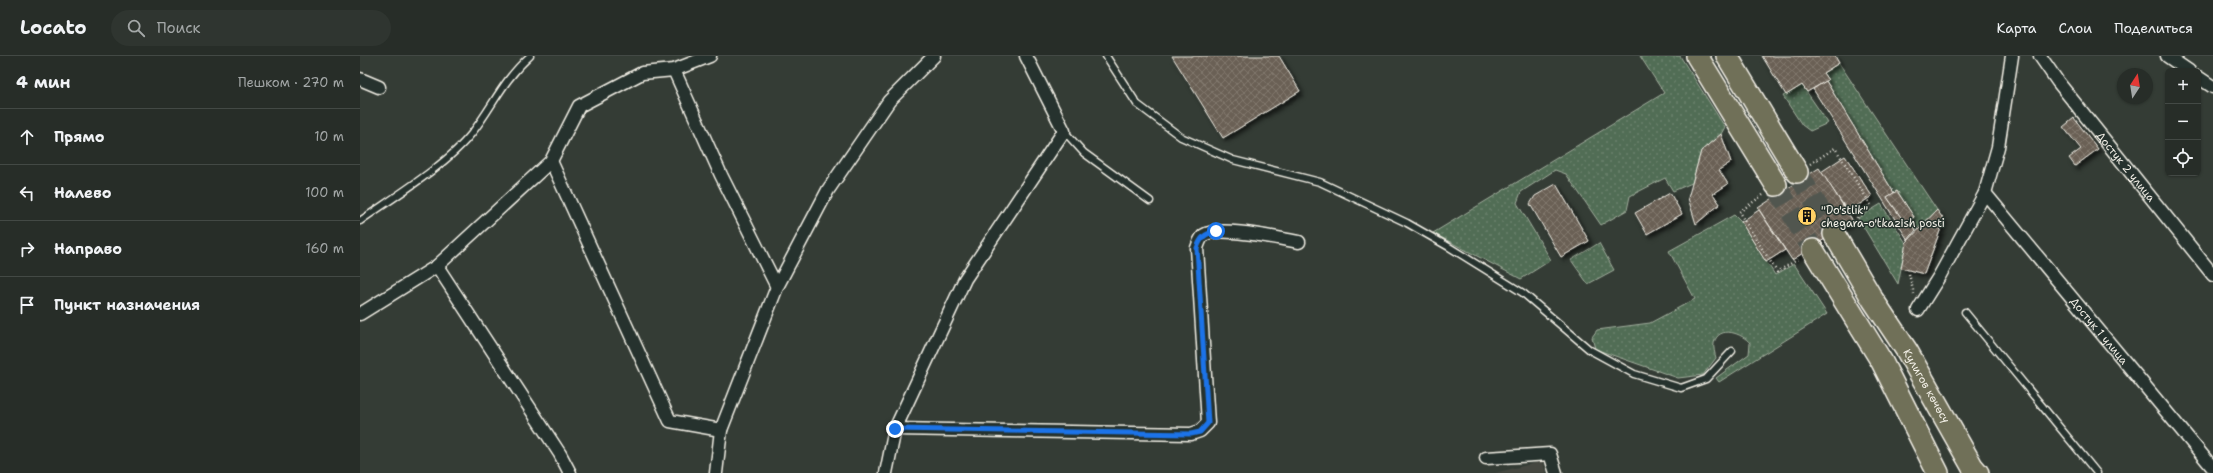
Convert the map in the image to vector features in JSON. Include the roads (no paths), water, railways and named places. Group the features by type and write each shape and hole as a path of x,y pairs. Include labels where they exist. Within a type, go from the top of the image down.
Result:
{"highway":[{"path":"1698,56 1776,185"},
{"path":"1727,56 1797,172"},
{"name":"Кулигов көчөсү","path":"1834,234 1873,300 1907,352 1972,466 1978,473"},
{"path":"1813,250 1882,362 1938,473"}],"street":[{"path":"360,314 437,266 551,161 579,106 642,73 674,70 710,56"},
{"path":"716,473 721,430 777,287 833,184 889,101 934,56"},
{"path":"886,473 895,429 965,279 1064,131 1026,56"},
{"path":"1918,310 1940,275 1985,193 1998,147 2012,56"},
{"name":"Достук 2 улица","path":"2040,56 2058,82 2213,275"},
{"path":"2167,56 2185,68"},
{"path":"674,70 721,175 777,287"},
{"path":"360,78 379,87"},
{"path":"2201,79 2213,87"},
{"path":"551,161 670,421 721,430"},
{"name":"Достук 1 улица","path":"1985,193 2213,468"},
{"path":"895,429 1191,434 1200,432 1208,423 1197,248 1200,239 1205,234 1216,231 1245,233 1299,242"},
{"path":"437,266 560,454 570,473"},
{"path":"1486,458 1550,454 1556,473"}],"lane":[{"path":"360,221 452,155 472,133 514,70 530,56"},
{"path":"1106,56 1137,104 1181,137 1233,160 1320,182 1407,223 1450,247 1523,293 1590,350 1634,374 1681,388 1706,379 1732,351"},
{"path":"1064,131 1084,153 1150,202"},
{"path":"1965,312 2096,473"}],"tunnel":[{"path":"1797,172 1834,234"},
{"path":"1776,185 1813,250"}],"place":[{"name":"\"Do'stlik\" chegara-o'tkazish posti","path":"1807,216"}]}
